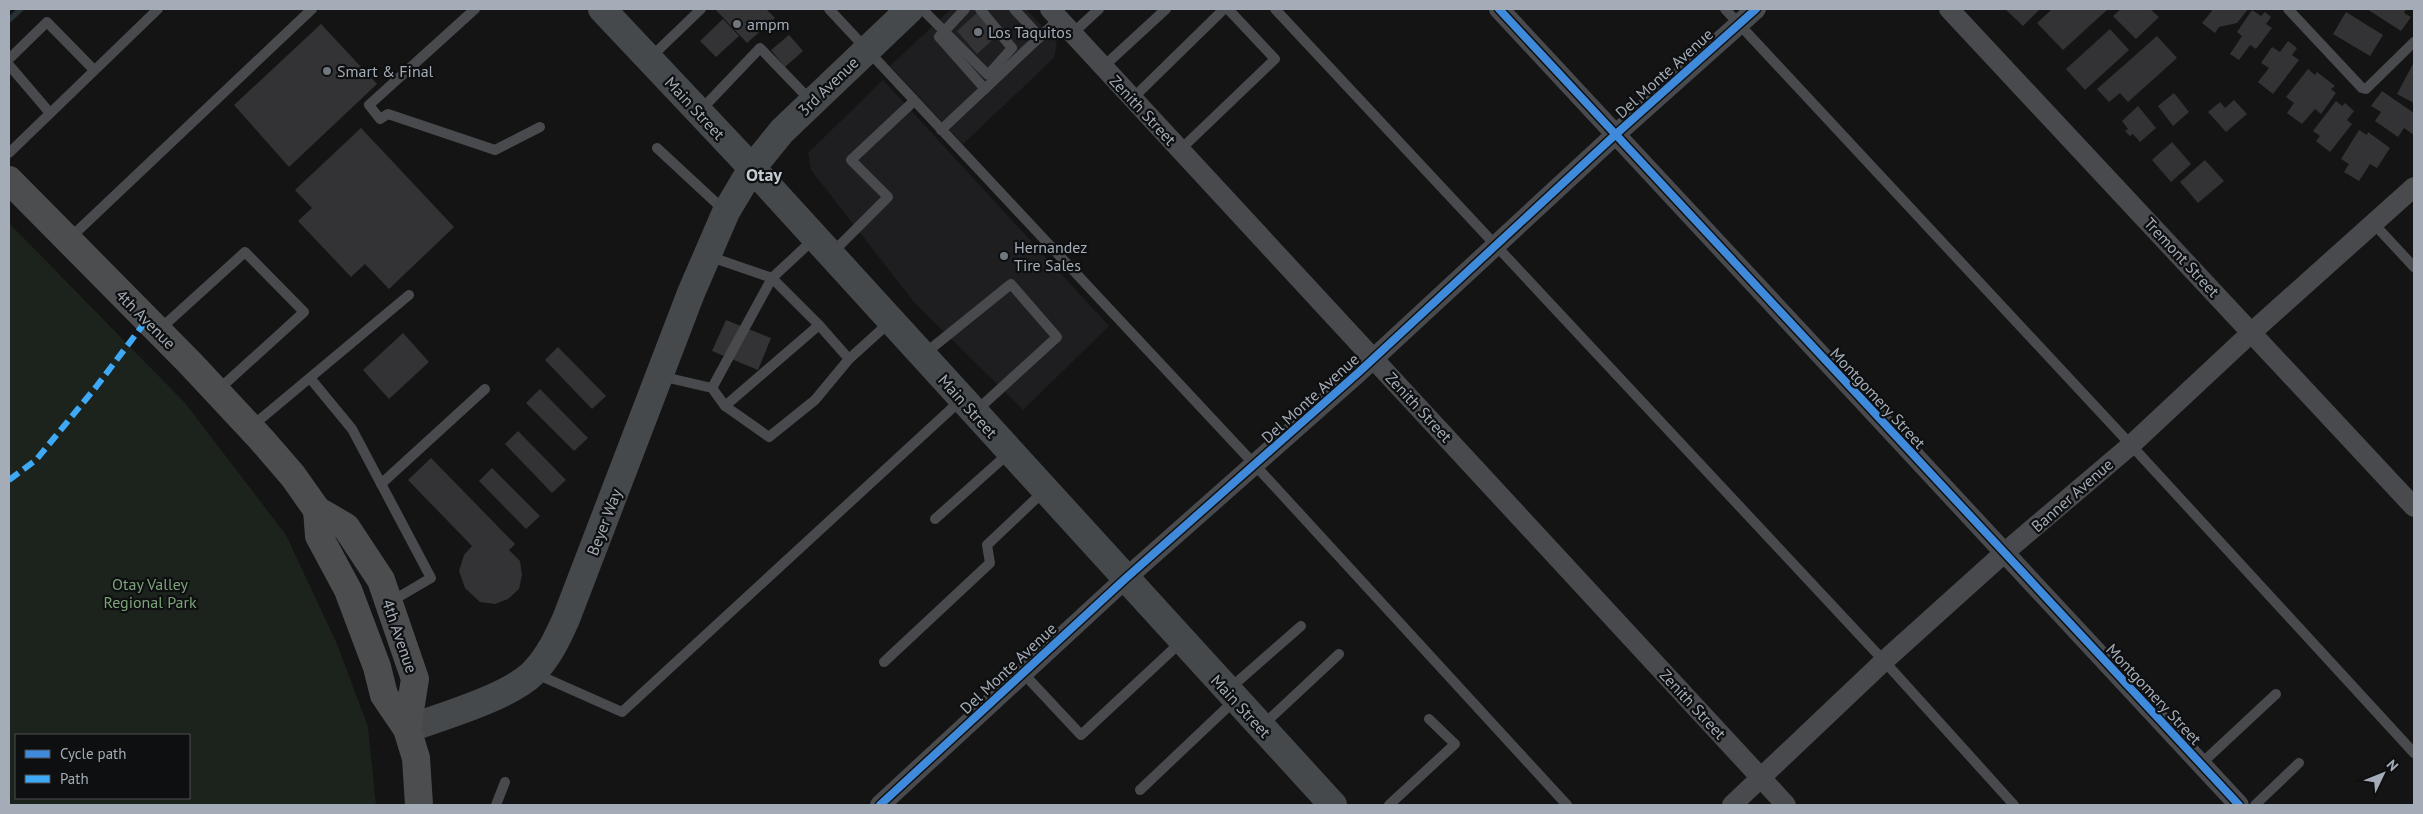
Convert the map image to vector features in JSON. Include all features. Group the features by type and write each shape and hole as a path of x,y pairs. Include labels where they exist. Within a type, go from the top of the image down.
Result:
{"main road":[{"name":"Main Street","path":"602,9 752,168 1333,805"},
{"name":"3rd Avenue","path":"752,168 782,130 910,9"},
{"name":"Beyer Way","path":"407,729 503,692 533,673 552,650 566,620 707,256 726,212 752,168"},
{"name":"4th Avenue","path":"9,180 158,330 250,427 293,476 317,510 346,528 382,580 415,679 407,729"},
{"name":"4th Avenue","path":"317,510 319,536 348,590 377,667 384,695 407,729"},
{"path":"407,729 416,758 419,805"}],"street":[{"name":"Montgomery Street","path":"1499,9 2238,805"},
{"name":"Del Monte Avenue","path":"880,805 1125,579 1374,358 1615,135 1756,9"},
{"name":"Tremont Street","path":"1950,9 2414,507"},
{"name":"Zenith Street","path":"1055,14 1786,805"},
{"name":"Banner Avenue","path":"1732,805 1884,662 2004,553 2131,445 2252,332 2414,187"}],"lane":[{"path":"9,153 158,9"},
{"path":"68,240 312,9"},
{"path":"475,9 369,106 380,120 388,114 495,150 540,127"},
{"path":"649,59 701,9"},
{"path":"829,9 1255,465 1567,805"},
{"path":"922,9 988,75 1012,48 980,9"},
{"path":"965,9 939,37 985,89"},
{"path":"1014,9 1040,37"},
{"path":"1073,34 1099,9"},
{"path":"1103,66 1166,9"},
{"path":"1180,150 1275,59 1228,9"},
{"path":"1275,9 1884,662 2014,805"},
{"path":"1725,9 2131,445 2414,753"},
{"path":"2288,9 2362,88 2366,89 2414,42"},
{"path":"1133,98 1218,11"},
{"path":"941,130 1040,37 1055,14"},
{"path":"9,60 47,22 94,70"},
{"path":"699,112 760,48 812,102"},
{"path":"9,65 50,113"},
{"path":"712,388 772,278 823,246 888,197 851,160 914,101"},
{"path":"657,148 726,212"},
{"path":"2374,224 2414,268"},
{"path":"158,330 245,252 304,312 216,391"},
{"path":"707,256 772,278 849,358"},
{"path":"533,673 622,712 968,406 1057,337 1010,284 923,356"},
{"path":"250,427 409,295"},
{"path":"659,376 712,388 725,406 769,437 815,400 849,358 891,321"},
{"path":"725,406 820,326"},
{"path":"310,378 352,429 430,578 389,602"},
{"path":"381,484 485,389"},
{"path":"935,519 1010,452"},
{"path":"884,662 990,563 987,545 1045,491"},
{"path":"1140,790 1301,626"},
{"path":"1023,673 1080,735 1182,641"},
{"path":"1261,727 1339,654"},
{"path":"2201,764 2276,694"},
{"path":"1389,805 1454,744 1429,719"},
{"path":"2255,805 2299,763"},
{"path":"496,805 505,782"}],"shaded area":[{"path":"951,9 1026,9 1057,42 1054,58 963,144 890,66"},
{"path":"883,80 1109,326 1023,410 914,302 811,170 808,153"}],"green space":[{"name":"Otay Valley Regional Park","path":"9,223 185,403 286,535 337,644 368,727 376,805 9,805"}],"building":[{"path":"715,9 766,9 775,18 747,43"},
{"path":"2005,9 2040,9 2023,26"},
{"path":"2052,9 2108,9 2063,50 2037,23"},
{"path":"2121,9 2150,9 2159,17 2136,39 2113,16"},
{"path":"2210,9 2248,9 2237,23 2219,27 2215,33 2202,23 2212,11"},
{"path":"2367,9 2406,9 2404,13 2411,17 2401,31"},
{"path":"2252,10 2261,16 2265,12 2271,17 2266,24 2272,28 2256,49 2250,45 2239,60 2230,54 2242,36 2237,32"},
{"name":"Los Taquitos","path":"979,11 999,34 977,54 957,31"},
{"path":"2346,12 2383,35 2370,56 2333,34"},
{"path":"723,19 739,36 716,57 700,41"},
{"path":"321,24 377,84 289,167 234,105"},
{"path":"2110,29 2129,50 2085,90 2066,69"},
{"path":"789,35 803,51 785,67 771,50"},
{"path":"2157,36 2177,58 2128,102 2120,93 2109,102 2097,89"},
{"path":"2288,41 2297,48 2292,55 2299,60 2273,94 2258,82 2269,68 2261,63 2272,47 2280,52"},
{"path":"2414,62 2414,103 2397,94"},
{"path":"2308,69 2315,75 2317,72 2335,86 2331,89 2336,93 2321,114 2315,109 2302,124 2287,113 2294,103 2286,97"},
{"path":"2382,91 2414,113 2414,135 2404,128 2398,137 2375,121 2381,112 2371,106"},
{"path":"2174,93 2189,112 2173,126 2158,106"},
{"path":"2234,100 2247,114 2226,132 2208,112 2220,102 2225,108"},
{"path":"2336,101 2342,106 2345,103 2354,111 2347,120 2352,124 2330,152 2316,141 2320,136 2313,131"},
{"path":"2138,106 2156,128 2140,142 2133,134 2130,136 2125,131 2128,129 2122,121"},
{"path":"361,128 454,227 389,289 365,264 351,277 298,221 312,208 295,190"},
{"path":"2359,130 2367,135 2368,132 2390,148 2377,168 2370,164 2359,181 2344,172 2349,164 2341,159"},
{"path":"2172,142 2191,164 2171,182 2152,160"},
{"path":"2205,160 2224,181 2198,203 2180,182"},
{"path":"726,320 771,338 758,370 712,351"},
{"path":"403,333 429,362 389,399 363,370"},
{"path":"558,347 606,396 592,409 545,360"},
{"path":"540,389 588,438 574,451 526,403"},
{"path":"518,431 566,480 552,493 505,444"},
{"path":"431,458 515,544 509,550 520,561 522,575 519,589 508,599 495,604 480,602 465,588 459,571 464,555 472,546 408,480"},
{"path":"492,468 540,516 526,529 479,481"}],"waterway":[{"path":"9,20 21,9"}],"marked path":[{"path":"9,480 36,460 96,387 146,321"}],"cycle path":[{"path":"1499,9 2239,805"},
{"path":"880,805 1125,579 1359,372 1615,135 1756,9"}],"place":[{"name":"ampm","path":"737,24"},
{"name":"Los Taquitos","path":"978,32"},
{"name":"Smart & Final","path":"327,71"},
{"name":"Hernandez Tire Sales","path":"1004,256"}],"district":[{"name":"Otay","path":"764,175"}]}
